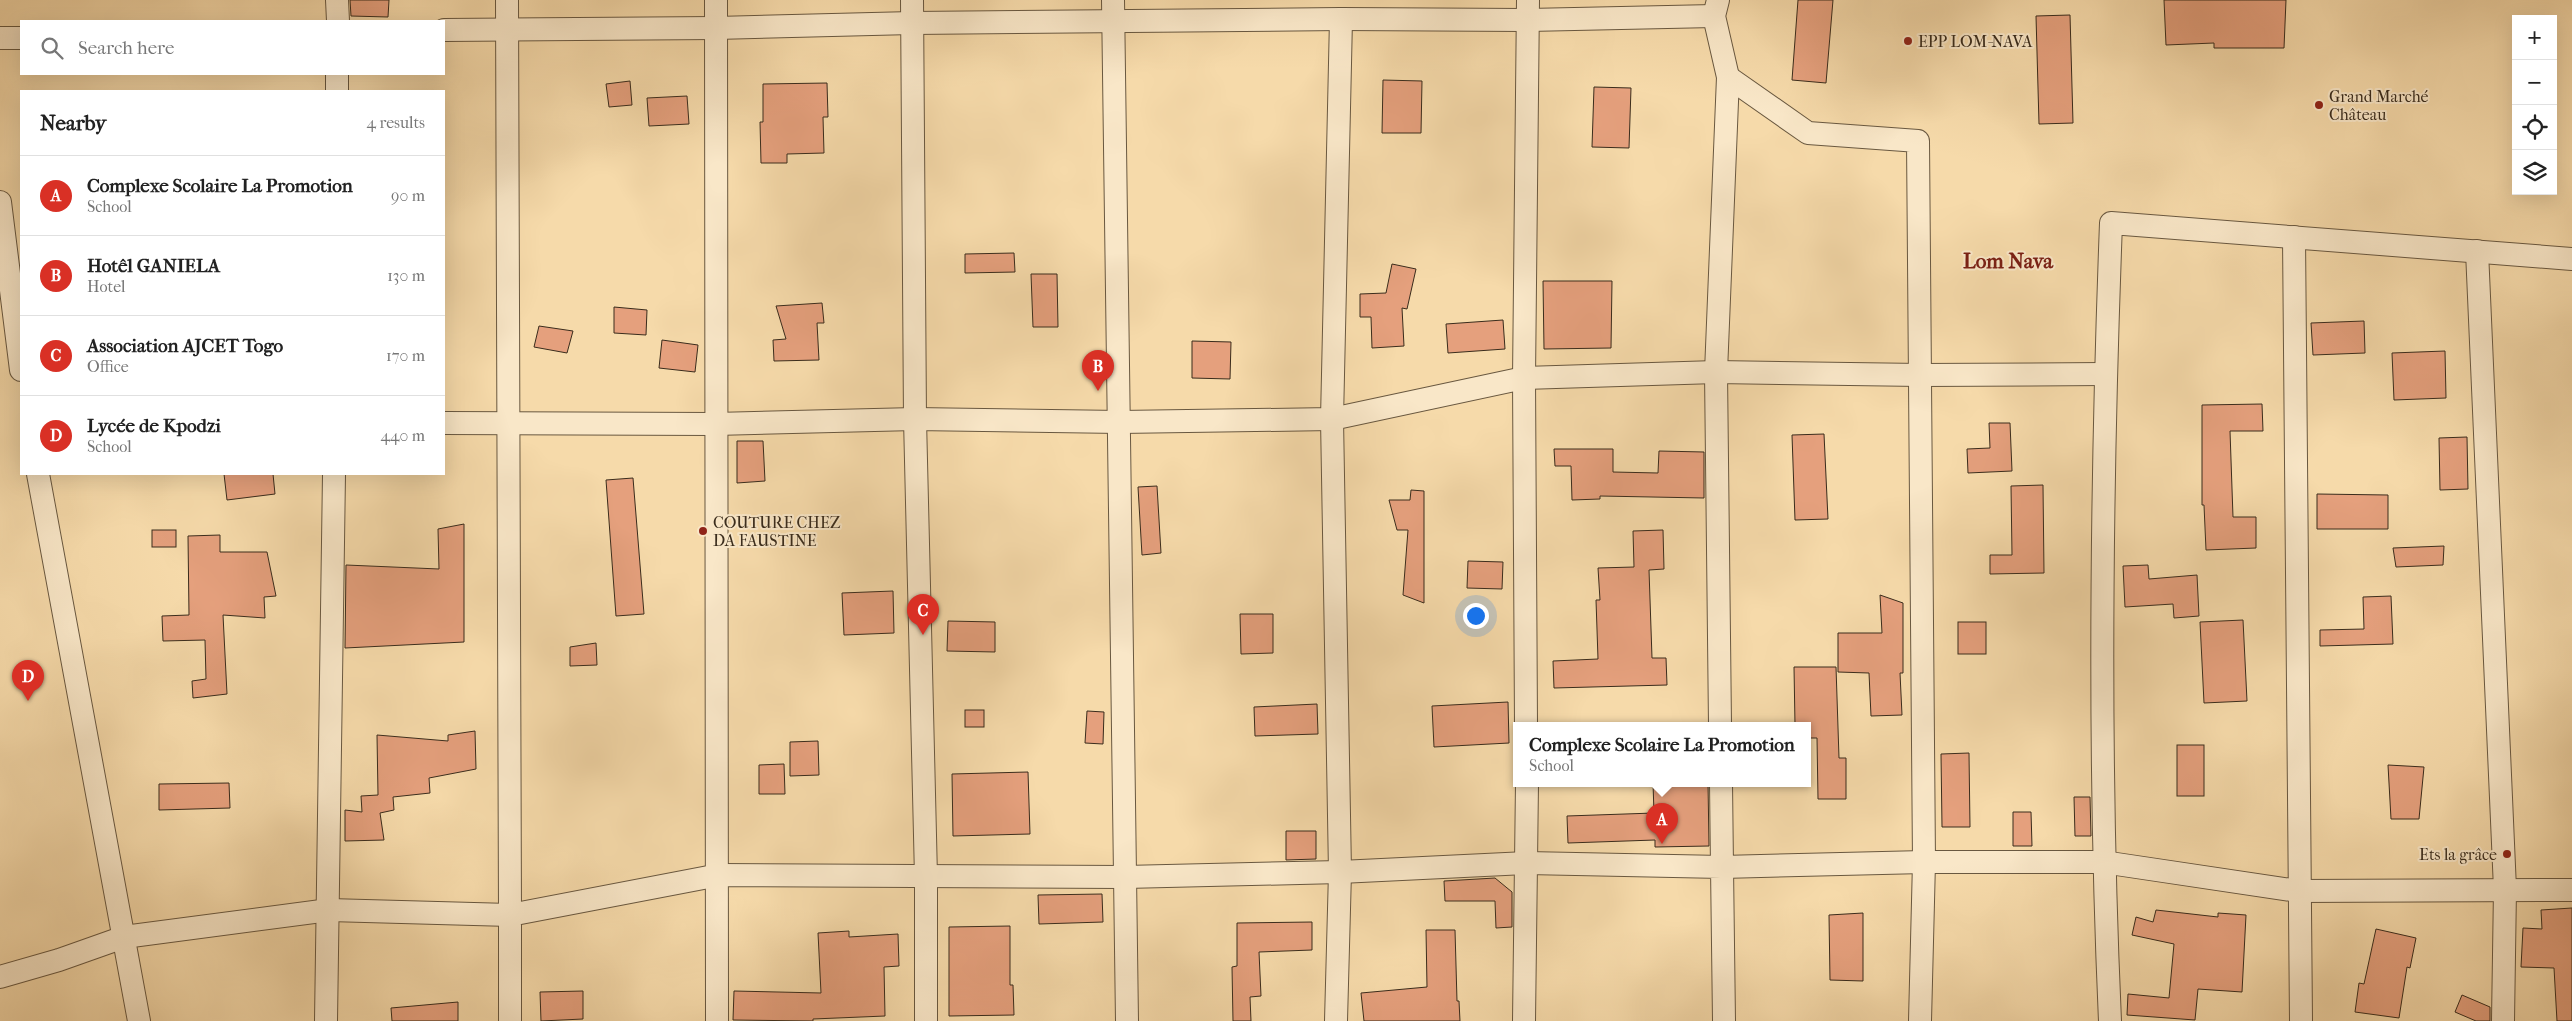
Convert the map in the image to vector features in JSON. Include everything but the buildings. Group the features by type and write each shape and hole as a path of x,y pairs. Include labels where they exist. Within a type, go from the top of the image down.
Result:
{"street":[{"path":"337,0 338,20"},
{"path":"507,0 510,1021"},
{"path":"716,0 715,424 719,876 717,1021"},
{"path":"912,0 915,419 926,877 926,1021"},
{"path":"445,30 716,28 912,23 1112,11 1341,19 1528,10 1716,8 1728,77 1716,372 1720,722"},
{"path":"1526,722 1524,378 1528,10"},
{"path":"1112,11 1120,422 1127,1021"},
{"path":"1336,1021 1340,872 1332,419 1341,19"},
{"path":"0,38 20,38"},
{"path":"337,90 338,75"},
{"path":"1728,77 1808,133 1918,140 1924,862 1920,1021"},
{"path":"0,202 6,306 20,366"},
{"path":"2110,1021 2103,862 2105,374 2111,223 2572,259"},
{"path":"2294,237 2298,891 2301,1021"},
{"path":"2477,251 2505,889 2503,1021"},
{"path":"445,423 715,424 915,419 1120,422 1332,419 1524,378 1716,372 1921,375 2105,374"},
{"path":"38,475 139,1021"},
{"path":"326,1021 334,475"},
{"path":"1524,1021 1528,863 1527,787"},
{"path":"1721,787 1724,1021"},
{"path":"0,977 59,960 124,937 329,910 510,915 719,876 1125,877 1340,872 1528,863 1722,867 1924,862 2103,862 2298,891 2572,890"}],"place":[{"name":"EPP LOM-NAVA","path":"1908,41"},
{"name":"Grand Marché Château","path":"2319,105"},
{"name":"Hotêl GANIELA","path":"1098,391"},
{"name":"COUTURE CHEZ DA FAUSTINE","path":"703,531"},
{"name":"Association AJCET Togo","path":"923,635"},
{"name":"Lycée de Kpodzi","path":"28,701"},
{"name":"Complexe Scolaire La Promotion","path":"1662,844"},
{"name":"Ets la grâce","path":"2507,854"}],"district":[{"name":"Lom Nava","path":"2008,261"}]}
